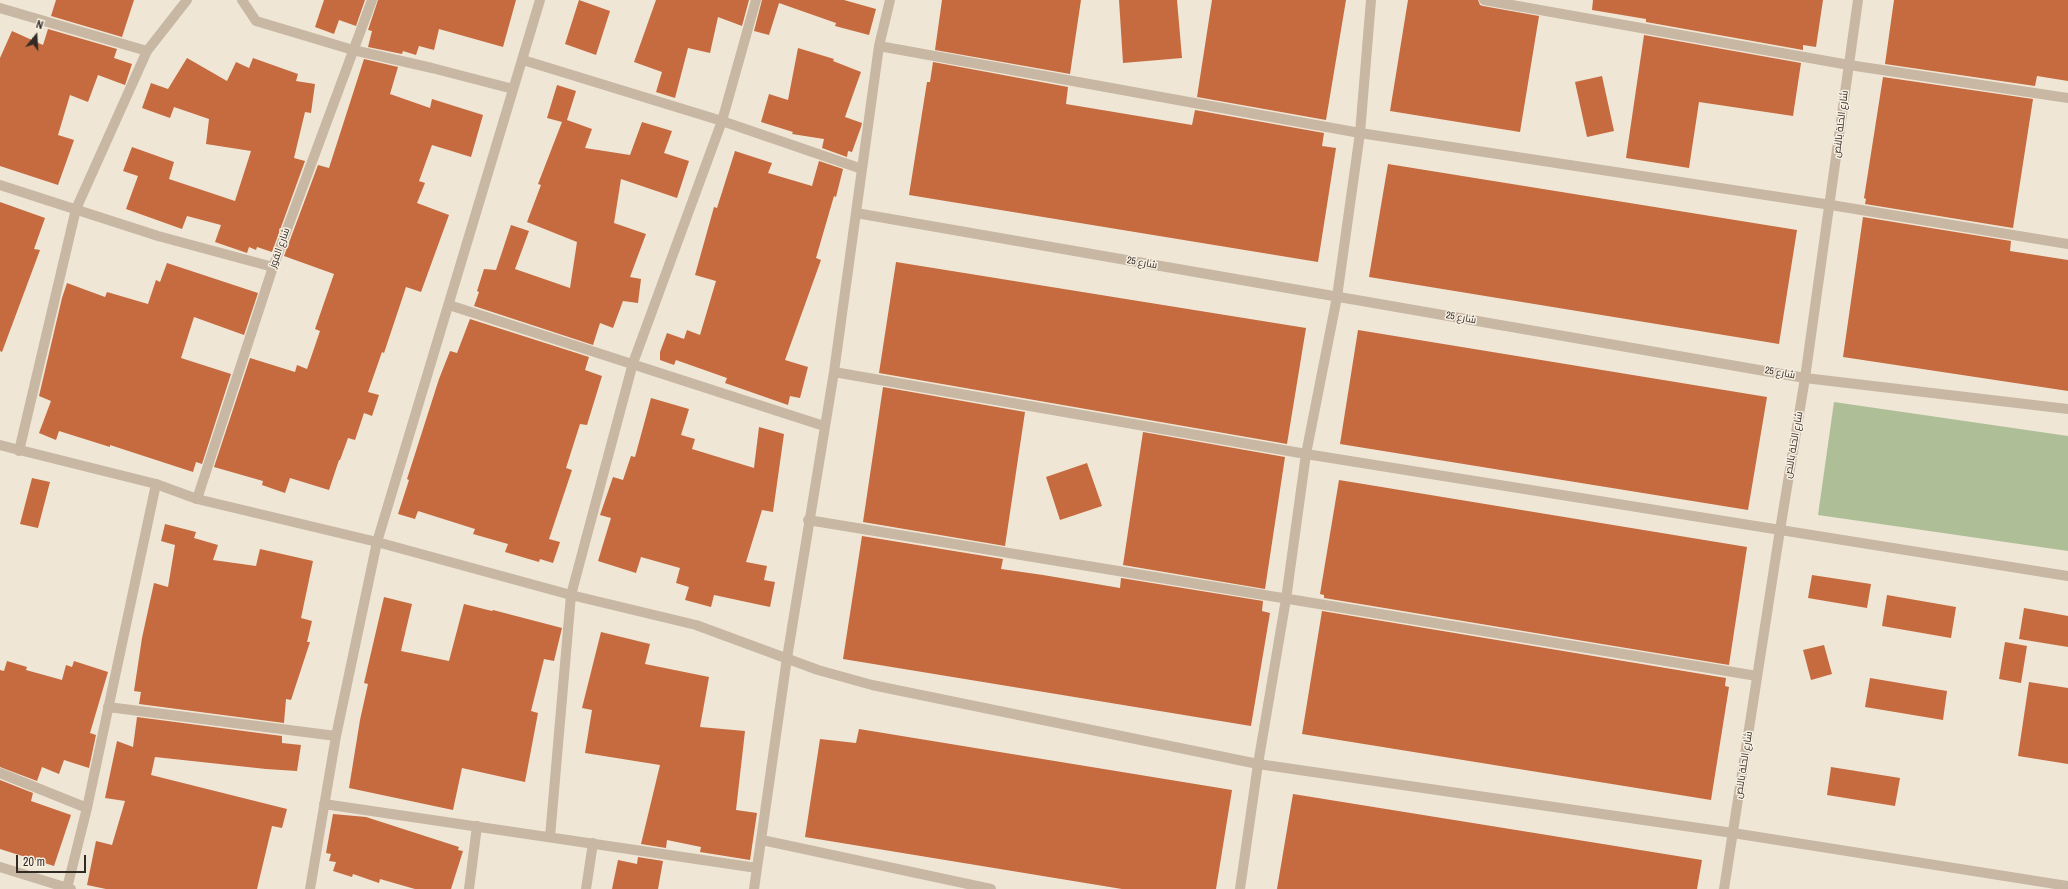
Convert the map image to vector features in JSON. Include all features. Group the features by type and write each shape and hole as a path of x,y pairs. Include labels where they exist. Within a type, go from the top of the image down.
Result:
{"street":[{"path":"19,451 76,209 147,51 187,0"},
{"path":"242,0 256,20 353,50 432,68 513,89"},
{"name":"شارع القوز","path":"197,499 273,267 372,0"},
{"path":"310,889 336,736 376,542 449,306 513,89 524,60 540,0"},
{"path":"550,837 571,595 633,363 722,121 756,0"},
{"path":"754,889 808,520 834,372 878,46 890,0"},
{"path":"1240,889 1258,764 1286,599 1306,454 1337,297 1360,133 1371,0"},
{"path":"1484,0 1849,65 2068,98"},
{"name":"شارع الحلة بالنص","path":"1724,889 1805,378 1831,205 1858,0"},
{"path":"0,8 147,51"},
{"path":"878,46 1360,133 1831,205 2068,244"},
{"path":"524,60 722,121 862,169"},
{"path":"0,185 158,236 273,267"},
{"name":"شارع 25","path":"856,213 1805,378 2068,409"},
{"path":"449,306 633,363 824,426"},
{"path":"834,372 1306,454 2068,576"},
{"path":"0,445 19,451 156,484 197,499 376,542 571,595 696,625 818,670 872,685 1258,764 1733,833 2068,886"},
{"path":"0,867 69,888 156,484"},
{"path":"808,520 1757,676"},
{"path":"108,707 336,736"},
{"path":"0,773 86,808"},
{"path":"324,804 757,868"},
{"path":"469,889 477,826"},
{"path":"762,840 991,889"},
{"path":"586,889 593,843"}],"green space":[{"path":"1834,402 2068,436 2068,551 1818,515"}],"building":[{"path":"56,0 134,0 122,37 51,16"},
{"path":"324,0 365,0 356,26 339,20 334,34 315,27"},
{"path":"378,0 516,0 503,47 439,29 434,50 419,46 416,55 403,51 402,54 368,47 372,31 368,30"},
{"path":"579,0 610,11 596,55 565,44"},
{"path":"656,0 749,0 742,26 718,17 710,53 688,48 675,98 656,92 662,72 634,62"},
{"path":"762,0 780,0 769,35 754,31"},
{"path":"780,0 844,0 876,9 869,35 835,26 836,23 779,3"},
{"path":"942,0 1081,0 1070,74 935,50"},
{"path":"1119,0 1177,0 1182,58 1123,63"},
{"path":"1212,0 1346,0 1326,120 1197,97"},
{"path":"1408,0 1478,0 1480,5 1483,6 1539,16 1520,132 1390,111"},
{"path":"1593,0 1823,0 1816,47 1803,45 1803,50 1646,22 1646,19 1592,10"},
{"path":"1894,0 2068,0 2068,81 2037,76 2035,86 1885,64"},
{"path":"48,29 117,49 114,58 132,64 125,85 98,75 88,102 70,95 58,135 74,140 58,185 0,166 0,58 12,31 43,45"},
{"path":"1644,35 1801,63 1793,116 1699,102 1689,168 1626,158"},
{"path":"798,48 834,59 833,61 861,72 845,117 862,123 852,152 848,151 847,157 822,148 824,139 792,134 793,132 761,122 769,94 788,100"},
{"path":"187,58 227,81 236,62 249,68 253,58 298,74 296,81 315,84 311,113 305,112 294,158 305,161 272,252 257,247 256,250 249,247 247,253 215,242 221,225 187,216 182,229 126,209 138,176 123,171 132,147 174,162 169,179 235,201 251,151 206,144 209,119 174,107 170,118 142,108 151,83 168,89"},
{"path":"364,59 398,67 390,94 430,108 432,99 483,115 471,157 432,145 419,181 425,183 417,203 449,215 421,292 406,287 384,353 382,352 368,392 379,395 372,416 364,413 355,440 348,438 329,490 290,478 285,493 262,485 263,481 214,467 250,358 295,372 297,365 307,369 320,331 315,329 334,274 284,256 318,165 329,168"},
{"path":"933,62 1068,87 1066,104 1192,125 1195,110 1324,133 1322,146 1336,148 1318,262 909,195 927,82 930,82"},
{"path":"1602,76 1614,131 1587,137 1575,82"},
{"path":"1883,77 2033,99 2013,228 1865,204 1866,199 1864,198"},
{"path":"557,85 576,91 567,120 592,129 585,148 630,155 642,122 672,131 664,153 689,161 677,198 621,179 614,223 646,234 630,277 641,279 638,303 623,301 613,328 600,323 593,345 474,306 484,269 496,270 511,225 529,231 515,269 570,288 577,242 527,222 541,185 538,184 562,122 547,118"},
{"path":"735,151 772,163 768,173 812,186 819,161 843,169 836,197 834,196 816,258 821,260 785,360 808,367 800,398 790,396 788,405 725,383 727,378 676,360 674,365 660,360 660,352 667,333 684,339 687,330 700,335 716,281 695,275 714,207 717,208"},
{"path":"1388,164 1797,230 1779,344 1369,277"},
{"path":"0,202 45,218 34,249 40,250 2,352 0,351"},
{"path":"1863,217 2011,241 2010,251 2068,260 2068,391 1843,357"},
{"path":"896,262 1306,328 1287,444 879,373"},
{"path":"167,263 258,293 244,335 194,317 181,358 231,374 202,464 196,462 193,472 110,445 110,447 59,431 56,440 39,433 51,401 39,396 62,298 67,283 105,297 107,292 148,304 156,280 160,282"},
{"path":"470,319 589,357 585,370 602,376 587,425 580,424 566,468 572,470 549,539 560,542 553,563 540,559 539,562 505,552 508,544 473,534 475,529 418,511 415,519 398,514 409,480 407,479 439,379 450,351 457,353"},
{"path":"1358,330 1767,397 1748,510 1340,444"},
{"path":"883,387 1025,412 1005,546 863,522"},
{"path":"651,398 689,409 681,435 695,439 692,449 754,468 759,427 784,434 773,512 762,510 746,562 767,566 764,580 775,582 770,607 714,595 711,607 685,600 689,587 676,583 680,568 641,557 636,573 598,561 611,518 600,515 613,477 623,480 631,456 635,457"},
{"path":"1143,432 1285,457 1265,589 1123,565"},
{"path":"1087,463 1102,506 1060,520 1046,477"},
{"path":"32,478 50,482 38,528 20,524"},
{"path":"1339,480 1747,547 1729,665 1324,598 1324,595 1320,594"},
{"path":"165,524 196,532 194,538 218,545 213,560 256,566 260,549 313,561 301,618 312,621 307,642 310,642 291,700 286,699 284,723 139,704 141,692 134,691 142,638 154,583 168,587 175,545 161,541"},
{"path":"862,536 1003,559 1001,569 1120,588 1121,578 1263,601 1262,611 1270,613 1251,726 843,659"},
{"path":"1812,575 1871,584 1867,608 1808,598"},
{"path":"1887,595 1956,607 1951,638 1882,626"},
{"path":"384,597 412,604 401,651 449,661 464,604 562,628 554,661 544,659 531,711 538,713 525,782 462,768 453,810 349,788 360,720 368,684 364,683"},
{"path":"2024,608 2068,616 2068,647 2019,639"},
{"path":"1322,611 1726,678 1725,686 1729,687 1711,800 1302,734"},
{"path":"601,632 650,644 645,664 709,677 700,727 745,731 736,810 757,813 750,860 700,852 701,847 667,840 666,848 641,844 660,765 585,753 592,710 582,708"},
{"path":"2005,642 2027,646 2021,683 1999,679"},
{"path":"1824,645 1832,674 1811,680 1803,650"},
{"path":"7,661 27,667 26,670 62,680 66,665 72,667 74,661 108,672 90,733 96,735 89,768 64,760 59,774 42,767 37,781 0,767 0,670 4,671"},
{"path":"1870,678 1947,691 1943,720 1865,707"},
{"path":"2029,682 2068,688 2068,764 2018,756"},
{"path":"137,717 282,736 282,743 301,745 297,771 155,757 151,775 287,809 282,828 272,826 257,889 106,889 87,885 96,841 112,845 125,801 105,798 117,741 133,747"},
{"path":"859,729 1232,790 1216,889 1122,889 805,837 820,739 856,743"},
{"path":"1831,767 1900,778 1895,806 1827,795"},
{"path":"0,780 33,793 31,801 71,815 54,866 0,849"},
{"path":"1293,794 1702,860 1697,889 1277,889"},
{"path":"333,814 366,817 459,847 458,850 463,851 451,889 415,889 380,879 379,883 353,874 352,877 333,871 336,862 329,861 331,854 326,853"},
{"path":"638,857 663,861 658,889 612,889 618,860 637,864"}]}
